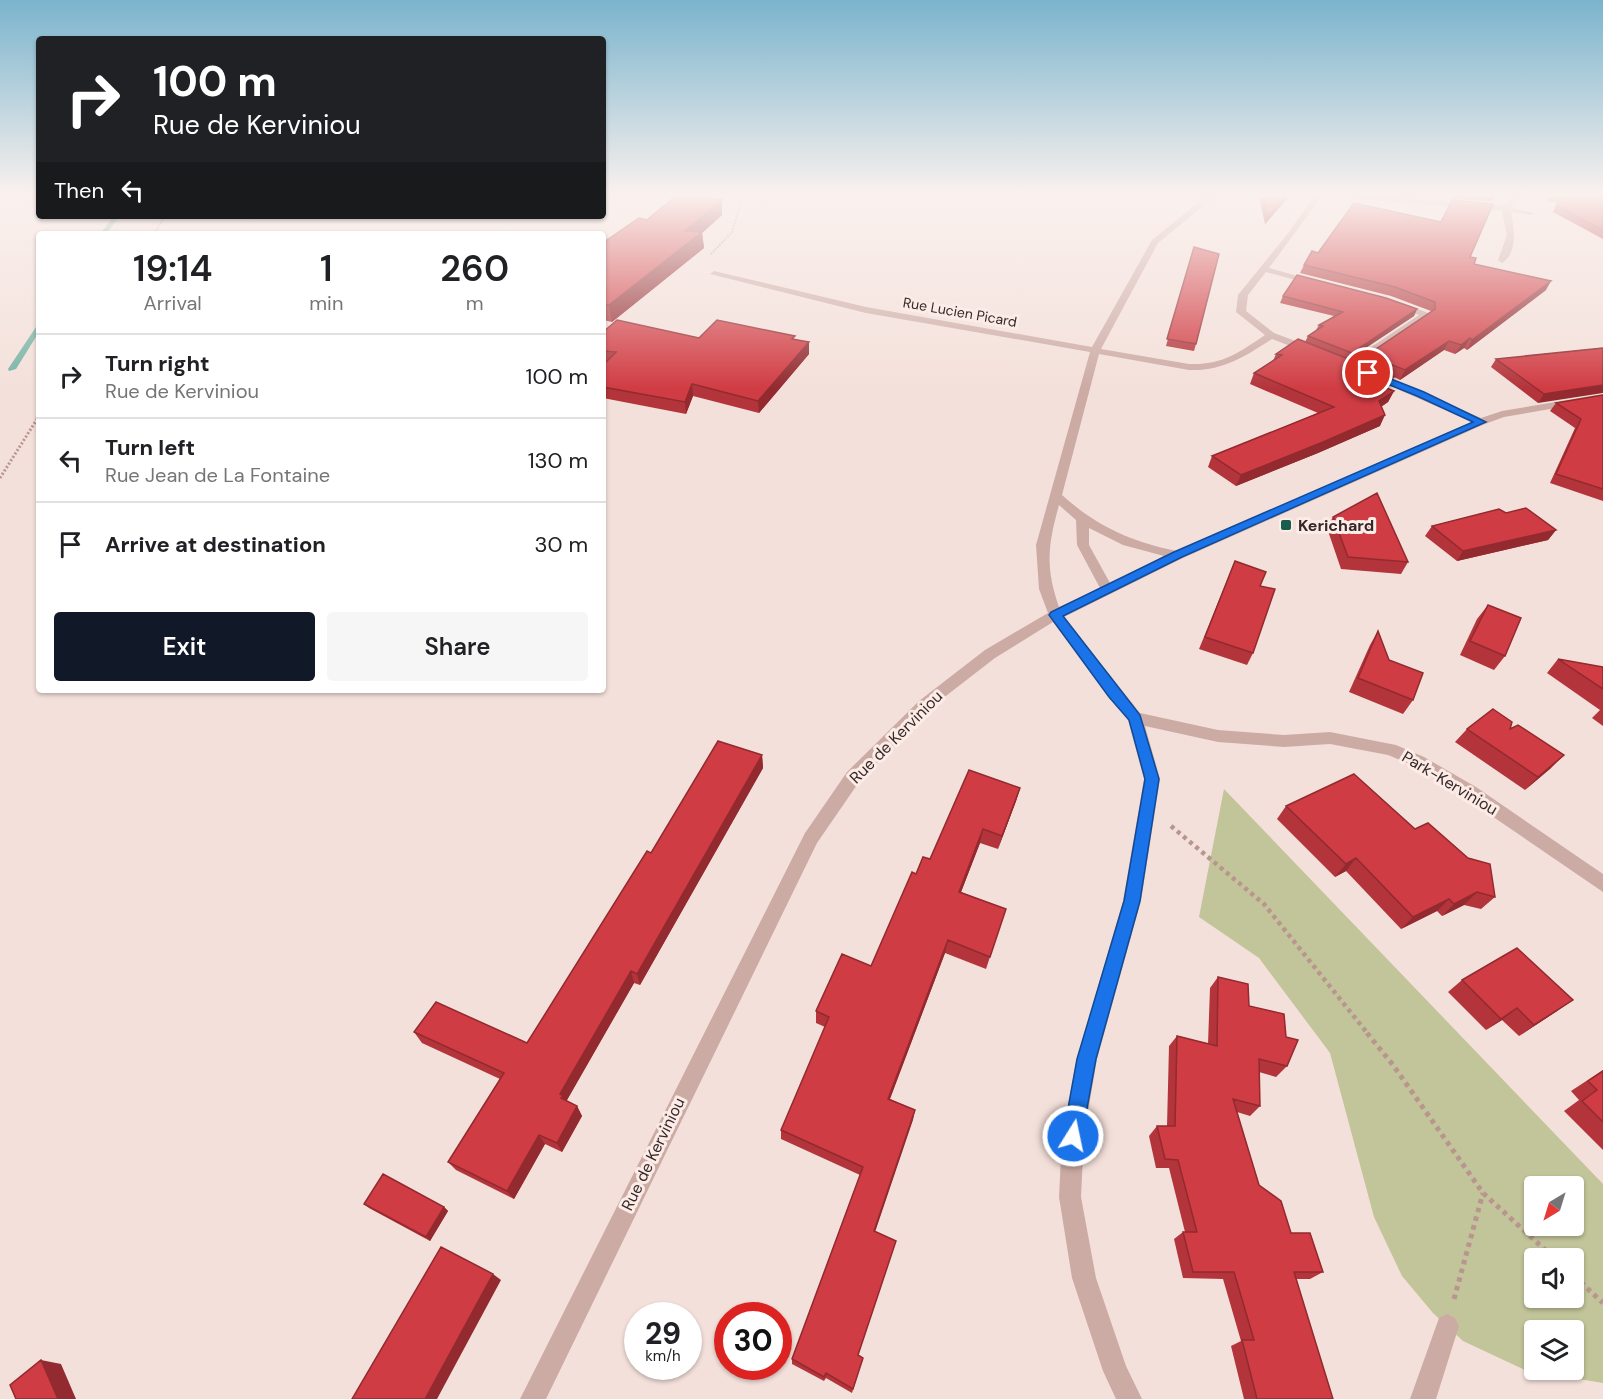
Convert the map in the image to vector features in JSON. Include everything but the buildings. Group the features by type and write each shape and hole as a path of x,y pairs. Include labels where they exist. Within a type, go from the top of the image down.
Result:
{"street":[{"path":"1129,1399 1114,1371 1084,1278 1070,1197 1073,1136 1087,1059 1132,901 1152,779 1135,718 1114,694 1055,615 1046,589 1042,545 1095,351 1146,258"},
{"path":"1272,258 1243,295 1241,312 1272,335 1324,356"},
{"path":"1263,269 1319,283"},
{"name":"Rue Lucien Picard","path":"714,274 866,310 1095,351 1211,368 1225,365 1272,335"},
{"path":"1387,300 1426,314 1346,364 1421,394 1481,422"},
{"name":"Rue de Kerviniou","path":"533,1399 792,872 853,777 924,705 990,654 1055,615 1178,555 1502,414 1603,397"},
{"path":"1056,497 1082,520 1125,542 1178,555"},
{"path":"1082,520 1083,545 1107,589"},
{"name":"Park-Kerviniou","path":"1135,718 1218,736 1284,741 1330,738 1390,749 1418,761 1470,792 1603,884"},
{"path":"1423,1399 1447,1326"}],"path":[{"path":"708,258 700,267 714,274"},
{"path":"0,478 36,421"},
{"path":"1148,806 1264,904 1393,1065 1483,1193 1543,1248"},
{"path":"1447,1326 1483,1193"},
{"path":"1584,1285 1603,1303"}],"green space":[{"path":"1224,789 1603,1184 1603,1383 1584,1380 1584,1320 1524,1320 1524,1370 1463,1341 1433,1313 1402,1276 1374,1217 1330,1053 1259,958 1199,917"}],"waterway":[{"path":"12,369 36,332"}],"place":[{"name":"Kerichard","path":"1286,525"}],"route":[{"path":"1073,1136 1087,1059 1112,978 1132,901 1152,779 1135,718 1114,694 1055,615 1178,555 1481,422 1421,394 1368,373"}]}
